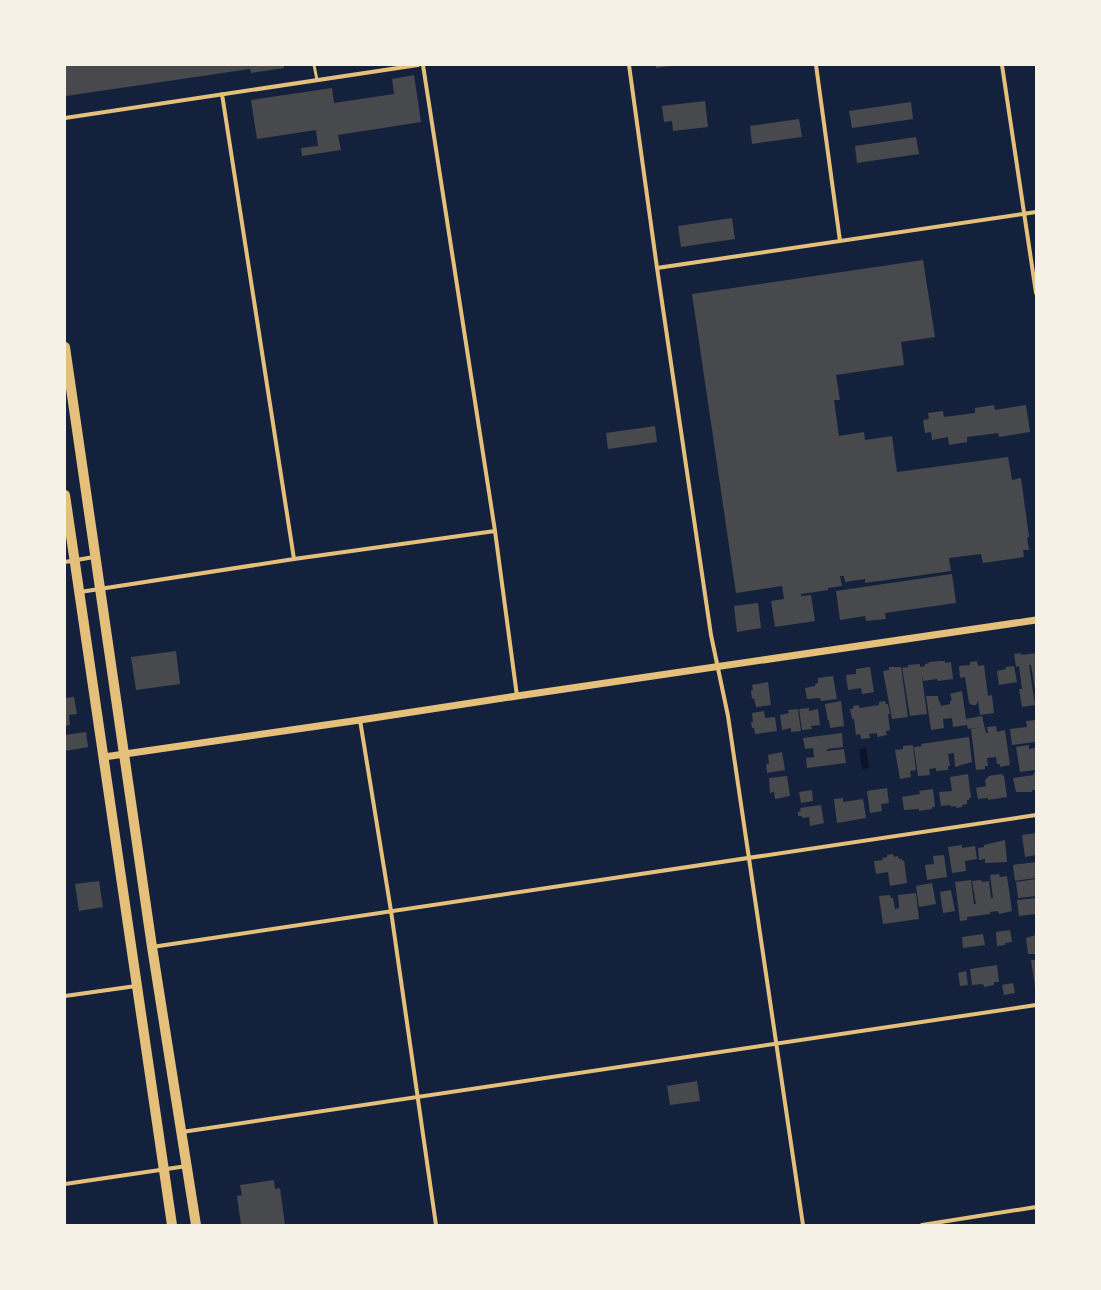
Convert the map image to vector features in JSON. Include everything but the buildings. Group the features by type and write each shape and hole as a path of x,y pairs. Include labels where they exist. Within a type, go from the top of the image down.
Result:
{"main road":[{"path":"65,347 152,947 196,1225"},
{"path":"65,495 70,561 79,592 172,1225"}],"street":[{"path":"65,118 418,65"},
{"path":"423,65 495,531 517,696"},
{"path":"629,65 711,635 728,716 803,1225"},
{"path":"816,65 840,241"},
{"path":"1002,65 1036,293"},
{"path":"222,94 294,559"},
{"path":"657,268 1036,212"},
{"path":"79,592 294,559 495,531"},
{"path":"70,561 96,557"},
{"path":"104,757 1036,620"},
{"path":"360,720 391,910 436,1225"},
{"path":"152,947 391,910 1036,815"},
{"path":"65,996 138,986"},
{"path":"182,1132 1036,1005"},
{"path":"65,1184 187,1166"},
{"path":"922,1225 1036,1207"}],"lane":[{"path":"314,65 317,80"}],"water":[{"path":"866,748 869,768 862,769 859,749"}]}
